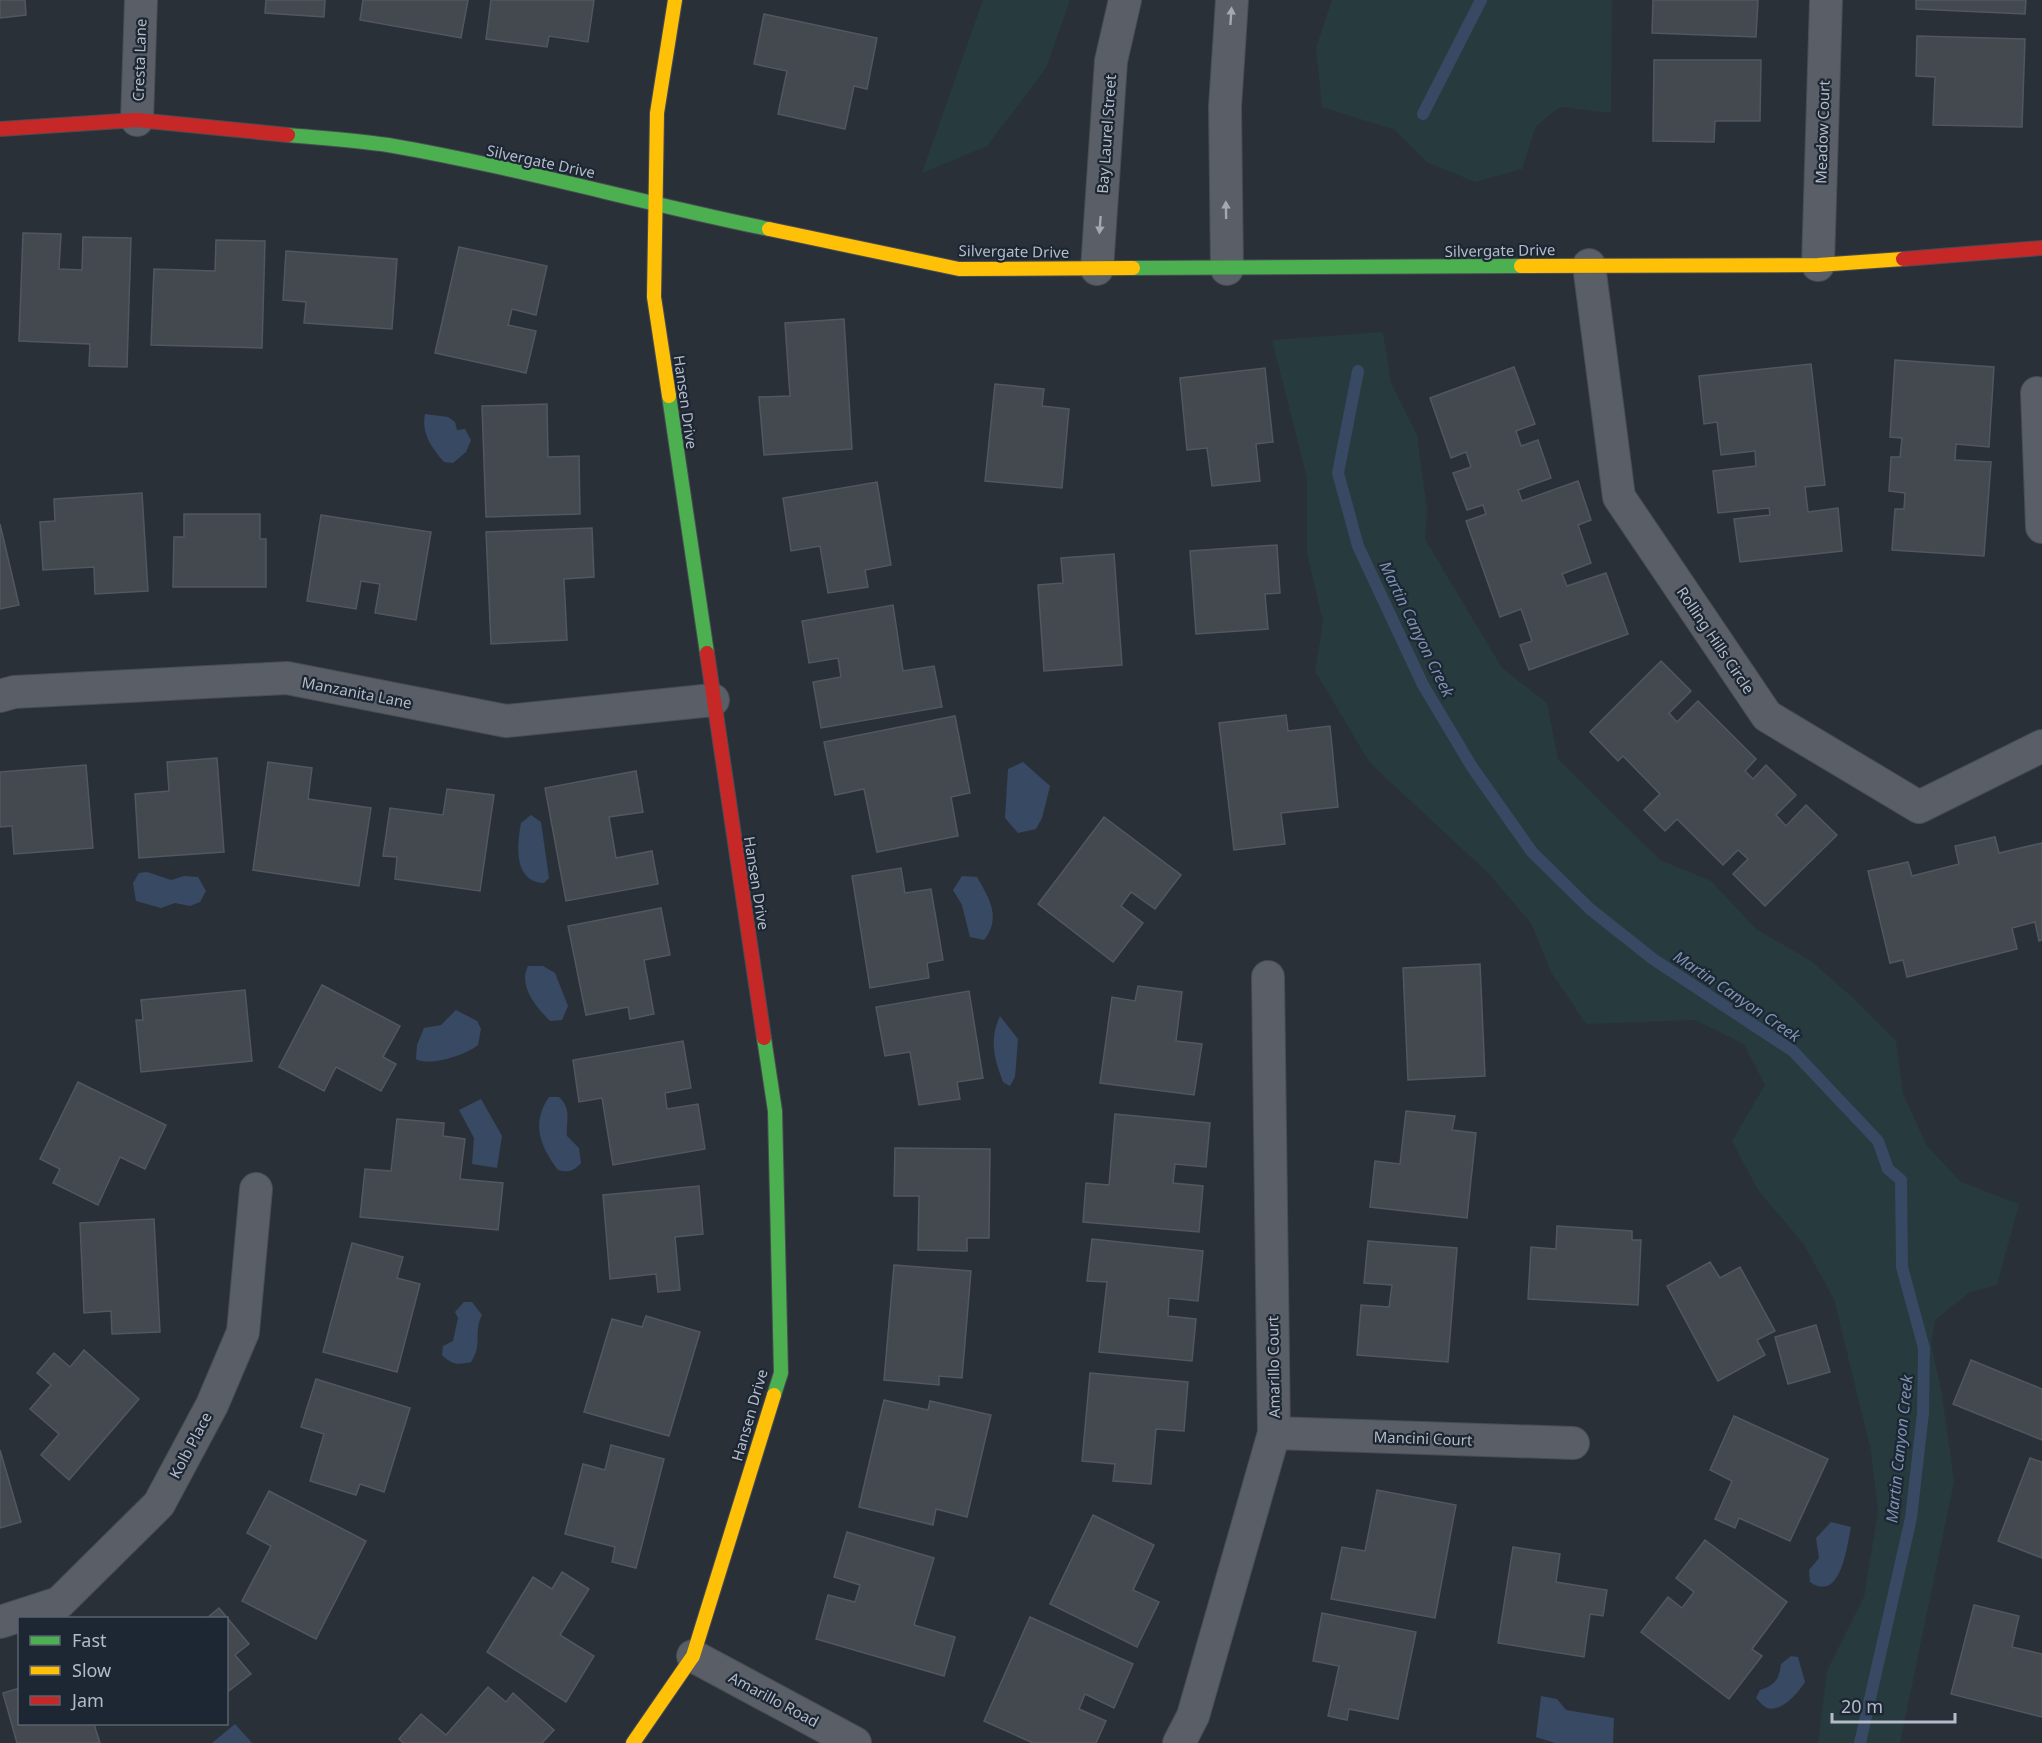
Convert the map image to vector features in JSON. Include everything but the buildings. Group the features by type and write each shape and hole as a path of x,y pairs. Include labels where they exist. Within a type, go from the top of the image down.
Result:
{"street":[{"name":"Cresta Lane","path":"137,120 141,0"},
{"name":"Hansen Drive","path":"633,1743 693,1656 781,1373 775,1111 654,297 657,113 675,0"},
{"name":"Bay Laurel Street","path":"1096,269 1111,61 1125,0"},
{"path":"1227,269 1225,107 1232,0"},
{"name":"Meadow Court","path":"1818,265 1826,0"},
{"name":"Silvergate Drive","path":"0,129 137,120 386,145 570,182 657,206 958,269 1818,265 2042,249"},
{"name":"Rolling Hills Circle","path":"1588,265 1619,497 1767,716 1919,807 2042,746"},
{"path":"2037,393 2042,527"},
{"name":"Manzanita Lane","path":"0,696 14,692 287,678 506,721 713,700"},
{"name":"Amarillo Court","path":"1179,1743 1193,1716 1274,1433 1268,977"},
{"name":"Kolb Place","path":"0,1622 59,1604 159,1504 212,1405 243,1332 256,1189"},
{"name":"Mancini Court","path":"1274,1433 1573,1443"},
{"name":"Amarillo Road","path":"693,1656 855,1743"}],"green space":[{"path":"983,0 1070,0 1046,68 987,146 922,173"},
{"path":"1332,0 1612,0 1611,113 1560,107 1536,126 1522,169 1475,182 1427,162 1395,130 1322,107 1316,48"},
{"path":"1383,332 1391,383 1417,435 1427,510 1425,539 1502,668 1547,703 1558,759 1660,860 1711,881 1756,929 1811,961 1851,996 1896,1041 1903,1094 1927,1146 1961,1182 2019,1204 1997,1285 1970,1292 1935,1320 1931,1344 1942,1394 1954,1482 1900,1743 1818,1743 1827,1671 1864,1597 1878,1512 1871,1451 1834,1299 1803,1243 1758,1190 1732,1141 1765,1085 1744,1044 1695,1020 1586,1024 1551,972 1531,923 1488,873 1370,763 1315,671 1323,622 1307,553 1307,478 1272,340"}],"water":[{"path":"425,414 448,417 455,422 457,430 465,429 471,440 466,452 453,463 444,462 432,446 426,434"},
{"path":"1023,762 1050,786 1042,818 1036,829 1018,833 1005,818 1008,769"},
{"path":"531,815 541,822 549,878 544,883 534,881 527,876 519,861 521,823"},
{"path":"147,872 171,880 184,876 198,877 206,891 200,902 190,906 175,903 161,908 136,901 133,883 139,873"},
{"path":"962,876 977,877 992,908 992,924 984,940 970,937 962,905 953,890"},
{"path":"528,966 543,966 555,973 568,1006 562,1020 550,1021 534,1003 525,981"},
{"path":"456,1010 477,1021 481,1029 478,1045 465,1053 447,1059 429,1062 416,1059 417,1045 424,1028 441,1025"},
{"path":"1000,1016 1018,1039 1015,1077 1010,1086 1003,1082 994,1049 995,1033"},
{"path":"549,1097 559,1097 566,1106 567,1136 579,1148 581,1163 571,1171 558,1170 542,1143 540,1116"},
{"path":"481,1099 502,1136 497,1168 472,1164 474,1138 459,1110"},
{"path":"464,1302 472,1302 482,1315 479,1321 475,1356 471,1362 462,1364 449,1361 442,1355 443,1346 453,1341 458,1318 455,1312"},
{"path":"1831,1522 1851,1527 1841,1570 1829,1585 1820,1587 1810,1582 1809,1570 1819,1558 1816,1538"},
{"path":"1791,1656 1798,1657 1805,1682 1784,1705 1772,1709 1767,1708 1756,1698 1760,1690 1775,1681 1781,1664"},
{"path":"1541,1696 1557,1699 1566,1710 1614,1718 1613,1743 1555,1743 1536,1737"},
{"path":"235,1724 252,1743 212,1743"}],"waterway":[{"name":"Martin Canyon Creek","path":"1423,114 1481,0"},
{"name":"Martin Canyon Creek","path":"1358,371 1338,473 1358,546 1423,685 1472,767 1532,852 1590,909 1653,959 1793,1051 1878,1141 1888,1169 1901,1180 1902,1267 1924,1348 1923,1413 1911,1518 1860,1743"}],"traffic: fast":[{"path":"288,135 376,143 436,154 769,229"},
{"path":"1133,268 1521,266"},
{"path":"669,396 707,653"},
{"path":"764,1038 775,1111 781,1373 774,1395"}],"traffic: slow":[{"path":"669,396 654,297 657,113 675,0"},
{"path":"769,229 959,269 1133,268"},
{"path":"1521,266 1818,265 1903,259"},
{"path":"633,1743 693,1656 774,1395"}],"traffic: jam":[{"path":"0,129 137,120 288,135"},
{"path":"1903,259 2042,248"},
{"path":"707,653 764,1038"}]}
